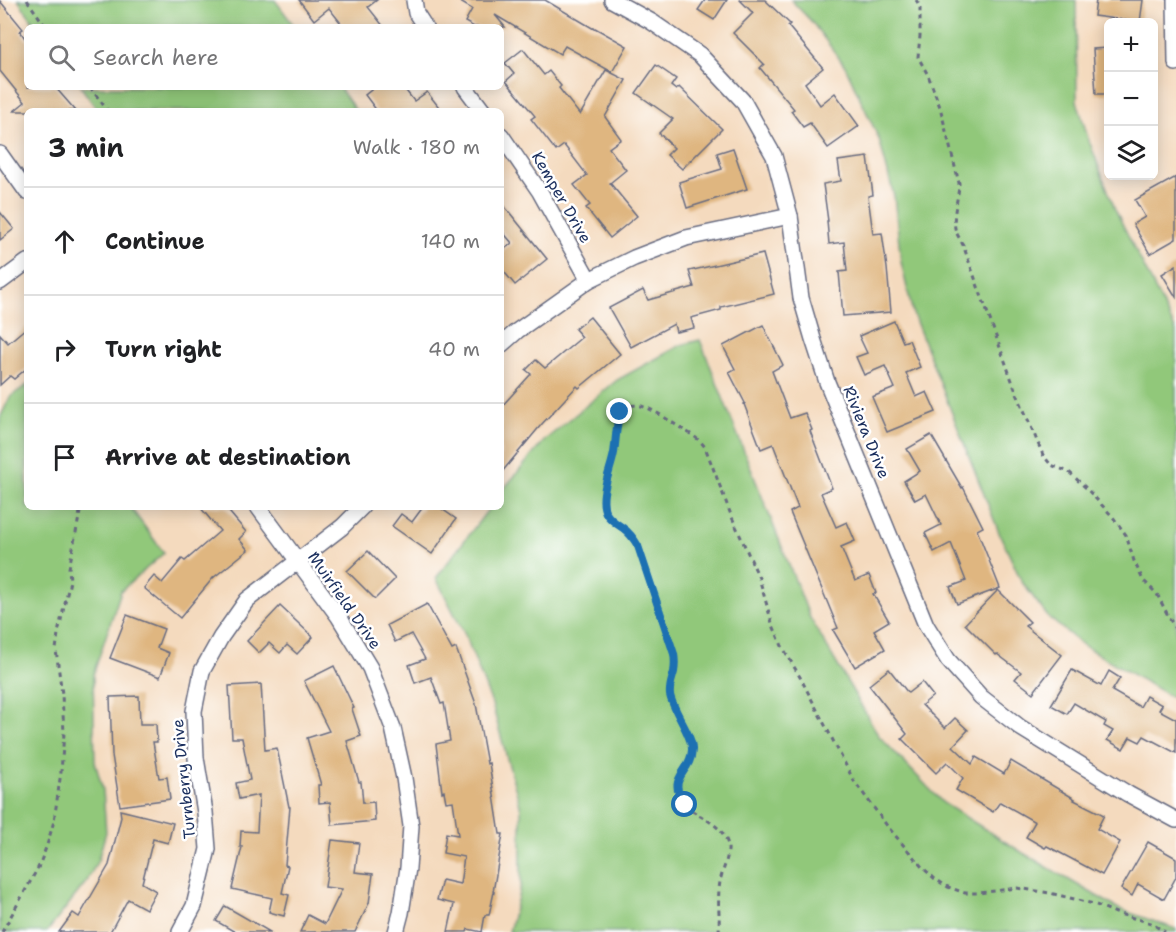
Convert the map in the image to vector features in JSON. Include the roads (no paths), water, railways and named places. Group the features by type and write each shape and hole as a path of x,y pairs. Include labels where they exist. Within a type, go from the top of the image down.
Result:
{"street":[{"path":"414,0 416,13 423,24"},
{"name":"Riviera Drive","path":"612,0 652,22 700,55 743,101 774,156 790,216 801,298 827,382 926,625 948,660 981,698 1021,728 1128,794 1176,820"},
{"path":"1175,0 1176,63"},
{"path":"467,90 481,108"},
{"name":"Kemper Drive","path":"504,139 540,192 589,280"},
{"path":"0,154 24,188"},
{"path":"504,342 589,280 634,258 686,238 790,216"},
{"path":"0,282 24,264"},
{"name":"Muirfield Drive","path":"260,510 339,617 370,668 393,728 411,826 406,879 396,932"},
{"name":"Turnberry Drive","path":"180,932 194,906 208,849 205,812 196,758 194,711 202,671 221,637 247,600 342,527 359,510"}]}
